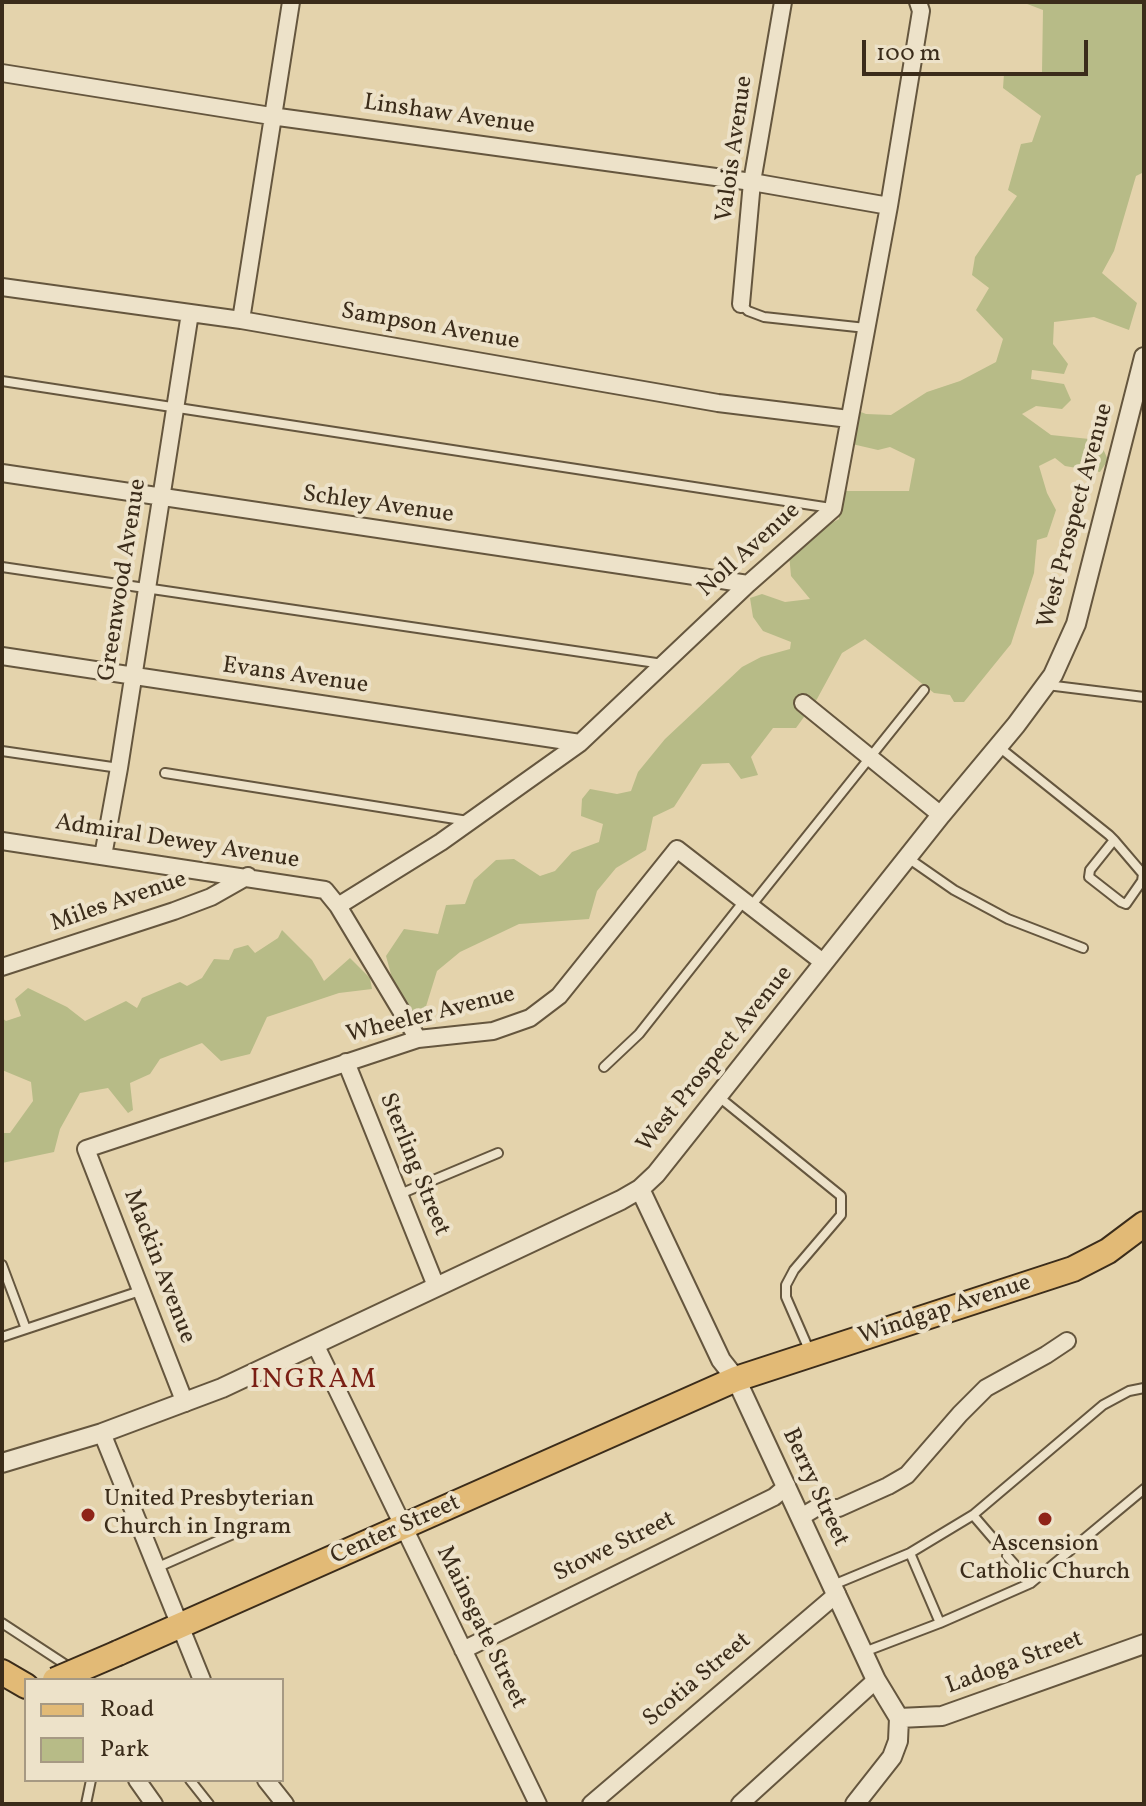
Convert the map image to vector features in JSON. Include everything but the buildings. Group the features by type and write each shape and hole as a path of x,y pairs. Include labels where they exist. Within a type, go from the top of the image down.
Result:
{"main road":[{"name":"Windgap Avenue","path":"736,1379 1073,1269 1108,1251 1144,1224"},
{"name":"Center Street","path":"60,1678 736,1379"},
{"path":"2,1672 24,1685"}],"street":[{"path":"241,320 291,2"},
{"name":"Valois Avenue","path":"741,304 752,182 783,2"},
{"name":"Noll Avenue","path":"338,906 470,821 580,743 748,584 833,509 889,206 920,6"},
{"name":"Linshaw Avenue","path":"2,73 271,116 752,182 889,206"},
{"name":"Sampson Avenue","path":"2,287 241,320 718,403 849,419"},
{"name":"Greenwood Avenue","path":"103,856 190,313"},
{"name":"West Prospect Avenue","path":"2,1463 102,1433 185,1403 621,1200 640,1189 656,1174 1046,685 1066,650 1076,624 1144,357"},
{"name":"Schley Avenue","path":"2,473 748,584"},
{"name":"Evans Avenue","path":"2,656 580,743"},
{"path":"803,703 941,815"},
{"name":"Admiral Dewey Avenue","path":"2,841 325,890 338,906"},
{"name":"Wheeler Avenue","path":"86,1149 418,1039 493,1031 530,1018 559,996 677,849 747,904"},
{"name":"Miles Avenue","path":"2,967 174,911 211,897 248,876"},
{"path":"747,904 824,963"},
{"path":"338,906 418,1039"},
{"name":"Sterling Street","path":"346,1062 436,1286"},
{"name":"Mackin Avenue","path":"86,1149 185,1403"},
{"name":"Berry Street","path":"640,1189 721,1360 736,1379 876,1680 899,1718"},
{"path":"801,1517 816,1508 839,1508 907,1475 986,1388 1067,1341"},
{"name":"Mainsgate Street","path":"315,1344 538,1804"},
{"path":"102,1433 201,1678"},
{"name":"Stowe Street","path":"463,1650 774,1497 787,1486"},
{"name":"Scotia Street","path":"591,1804 835,1590"},
{"name":"Ladoga Street","path":"899,1718 942,1716 1144,1644"},
{"path":"740,1804 876,1680"},
{"path":"855,1804 892,1757 898,1741 899,1718"},
{"path":"138,1782 154,1804"},
{"path":"268,1782 285,1804"}],"lane":[{"path":"741,304 748,311 764,317 866,328"},
{"path":"2,381 833,509"},
{"path":"2,567 663,664"},
{"path":"1046,685 1144,697"},
{"path":"604,1067 639,1034 924,690"},
{"path":"999,746 1114,840 1143,874 1142,881 1126,904 1089,877 1090,870 1114,840"},
{"path":"2,751 119,768"},
{"path":"165,773 470,821"},
{"path":"907,858 954,890 1008,919 1083,948"},
{"path":"718,1096 841,1196 841,1215 794,1270 786,1285 786,1297 811,1354"},
{"path":"399,1195 498,1153"},
{"path":"2,1265 26,1329"},
{"path":"2,1337 140,1291"},
{"path":"835,1590 910,1553 973,1515 1103,1405 1129,1391 1144,1388"},
{"path":"864,1652 1031,1583 1144,1489"},
{"path":"973,1515 997,1543"},
{"path":"155,1568 240,1531"},
{"path":"910,1553 940,1623"},
{"path":"1007,1556 1031,1583"},
{"path":"2,1623 86,1678"},
{"path":"86,1804 91,1782"},
{"path":"192,1782 209,1804"}],"green space":[{"path":"1022,2 1144,2 1144,172 1136,176 1114,251 1102,273 1137,303 1129,330 1094,317 1054,322 1053,344 1068,364 1064,374 1032,370 1031,379 1064,384 1071,400 1062,409 1036,406 1022,414 1051,435 1099,440 1108,460 1100,472 1065,466 1055,458 1039,466 1056,510 1047,537 1037,540 1034,573 1011,644 964,702 954,702 950,695 934,693 865,639 842,653 817,699 796,728 773,728 751,757 758,775 741,779 729,763 702,764 674,807 653,817 646,850 616,868 597,891 589,919 519,924 460,952 437,971 423,1016 409,1009 392,978 386,956 404,929 438,934 446,905 465,904 474,880 496,860 514,859 540,876 555,871 572,852 599,842 603,824 581,816 582,799 590,789 617,794 631,791 638,772 665,739 742,667 761,657 790,649 791,642 763,631 753,617 750,598 762,594 785,602 810,599 791,576 789,554 819,530 839,519 845,491 909,491 915,459 890,447 878,450 852,444 841,427 843,405 866,414 891,415 927,392 960,381 996,362 1003,339 976,310 989,288 972,275 975,257 1017,196 1008,190 1021,144 1032,142 1041,116 1003,88 1004,74 1042,72 1043,10"},
{"path":"282,930 312,960 324,981 350,958 370,978 372,989 339,993 267,1017 250,1054 221,1061 202,1043 160,1059 150,1074 130,1083 133,1110 128,1113 108,1088 80,1093 60,1129 54,1152 2,1163 2,1133 10,1133 33,1101 31,1082 2,1070 2,1018 6,1021 21,1016 15,999 28,988 67,1007 85,1021 126,1001 137,1008 142,998 180,982 187,986 202,978 214,959 229,960 234,949 248,945 255,953 278,938"}],"place":[{"name":"United Presbyterian Church in Ingram","path":"88,1515"},
{"name":"Ascension Catholic Church","path":"1045,1519"}],"district":[{"name":"INGRAM","path":"314,1382"}]}
